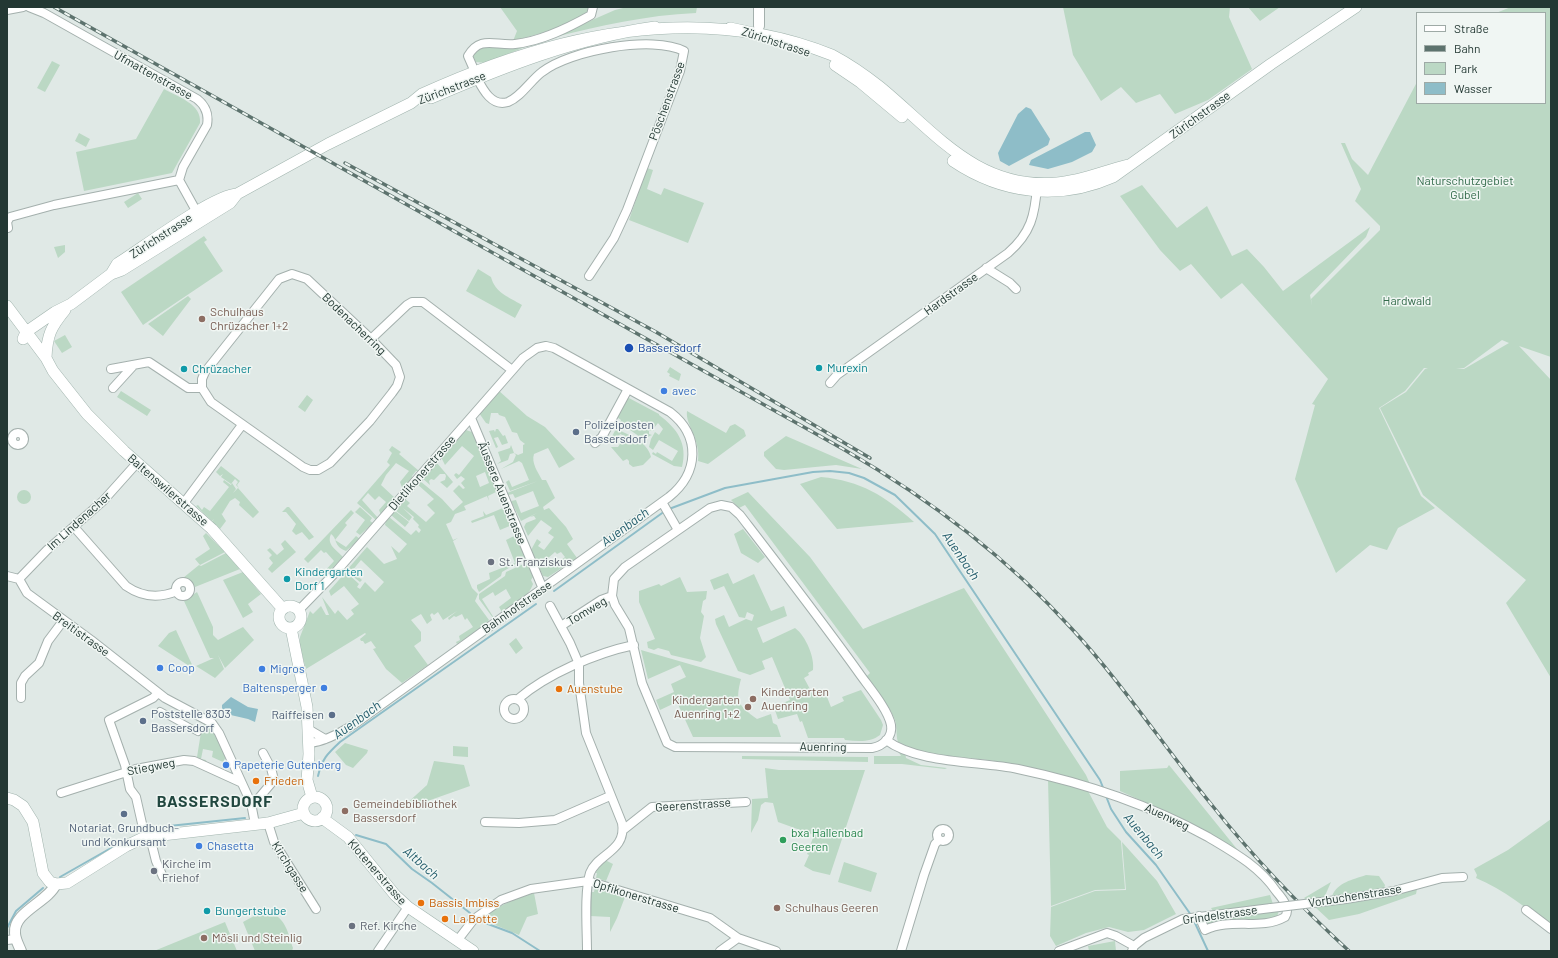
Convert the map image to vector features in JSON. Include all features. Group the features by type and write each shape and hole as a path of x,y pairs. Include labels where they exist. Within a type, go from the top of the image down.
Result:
{"main road":[{"name":"Zürichstrasse","path":"27,336 55,321 71,304 111,274 122,270 199,216 230,203 237,194 328,144 411,103 422,94 476,75 527,50 616,25 661,19 709,22 754,29 808,43 831,54 865,75 936,139 968,162 998,175 1037,187 1079,180 1128,165 1271,64 1356,7"},
{"name":"Zürichstrasse","path":"27,336 54,312 71,304"},
{"name":"Baltenswilerstrasse","path":"7,306 27,336 41,362 53,371"},
{"name":"Baltenswilerstrasse","path":"7,318 27,336 46,358 53,371 88,414 138,463 184,503 229,547 283,609"},
{"name":"Zürichstrasse","path":"46,358 46,343 55,321"},
{"path":"291,606 299,610 302,616 300,623 291,628 284,627 280,622 279,614 283,609 291,606"},
{"path":"291,628 306,696 309,743 307,780 312,798"},
{"path":"7,798 14,800 23,806 32,822 43,873 50,882 56,884 67,882 137,840 150,837 268,823 304,813"},
{"path":"312,798 318,798 325,802 326,812 322,818 312,820 304,813 305,802 312,798"},
{"name":"Klotenerstrasse","path":"322,818 348,837 391,890 408,907 472,951"}],"street":[{"path":"7,10 23,7"},
{"name":"Ufmattenstrasse","path":"28,7 44,13 197,99 204,105 208,118 207,126 179,180"},
{"path":"476,75 468,56 473,47 481,44 516,44 537,39 567,28 591,16 594,7"},
{"path":"754,29 760,7"},
{"name":"Pöschenstrasse","path":"476,75 490,98 498,102 507,102 515,98 542,72 558,61 580,54 631,46 665,44 675,46 684,52 680,70 627,210 614,238 589,276"},
{"path":"8,228 7,222 10,217 54,205 179,180 199,216"},
{"name":"Hardstrasse","path":"830,382 837,375 1019,244 1031,224 1035,208 1037,187"},
{"path":"986,268 1010,283 1016,289"},
{"name":"Bodenacherring","path":"294,274 307,279 371,339 396,365 399,382 370,421 330,463 323,468 310,470 303,467 211,402 202,388 202,379 205,372 269,291 279,279 294,274"},
{"path":"371,339 407,305 412,302 423,302 512,370"},
{"name":"Dietlikonerstrasse","path":"299,610 334,574 530,351 542,346 550,347"},
{"name":"Bahnhofstrasse","path":"309,743 325,739 356,723 543,589 665,508 687,477 692,462 691,441 685,428 675,416 569,355 550,347"},
{"path":"111,369 149,362 188,388 202,388"},
{"path":"112,388 133,366"},
{"path":"595,443 602,437 628,389"},
{"name":"Äussere Auenstrasse","path":"471,418 543,589"},
{"path":"184,503 242,425"},
{"path":"7,450 14,444"},
{"name":"Im Lindenacher","path":"20,579 47,550 116,488 138,463"},
{"path":"612,596 613,582 619,572 678,530 715,506 728,507 738,512 829,631 886,714 891,728 886,740"},
{"path":"665,508 678,530"},
{"path":"74,527 126,586 135,593 148,596 160,596 177,591"},
{"path":"7,576 20,579"},
{"name":"Breitistrasse","path":"20,579 27,593 63,621 91,640 158,693 212,723 219,733 240,782"},
{"name":"Tomweg","path":"561,626 601,600 612,596"},
{"name":"Auenring","path":"612,596 615,605 629,628 647,695 668,743 672,746 872,748 881,745 886,740"},
{"path":"550,606 579,664 579,684 586,733 622,823 623,830"},
{"path":"21,698 21,683 38,663 48,641 63,621"},
{"path":"518,699 530,689 579,664 621,648 634,645"},
{"path":"143,828 136,797 130,789 126,771 109,720 153,698 158,693"},
{"path":"160,711 198,732"},
{"path":"308,729 325,739"},
{"name":"Auenweg","path":"886,740 894,745 930,757 1004,766 1047,775 1112,793 1168,816 1246,860 1275,888 1287,908 1286,916 1276,922 1263,924 1222,924 1205,930 1194,917"},
{"path":"251,803 258,799 274,780 271,768 263,753"},
{"name":"Stiegweg","path":"61,793 126,771 184,760 194,761 240,782"},
{"path":"240,782 251,803 255,824"},
{"path":"485,822 519,823 554,820 610,796"},
{"name":"Geerenstrasse","path":"588,881 591,871 617,845 623,836 623,830 652,807 746,802"},
{"name":"Kirchgasse","path":"268,823 274,842 316,909"},
{"path":"150,837 156,861 163,877"},
{"path":"901,951 924,876 935,844 939,840"},
{"name":"Vorbuchenstrasse","path":"1271,908 1346,899 1394,891 1442,878 1463,877"},
{"path":"587,951 588,881"},
{"name":"Opfikonerstrasse","path":"457,941 474,919 502,900 531,889 588,881 710,918 738,938 776,951"},
{"path":"21,951 12,939 18,923 34,905 51,893 56,884"},
{"path":"378,951 408,907"},
{"name":"Grindelstrasse","path":"1133,948 1144,938 1194,917 1271,908"},
{"path":"1526,910 1551,930"},
{"path":"1059,951 1107,933 1116,936 1133,948"},
{"path":"720,951 738,938"}],"green space":[{"path":"500,7 591,7 589,14 563,27 513,41 517,31"},
{"path":"627,7 697,7 696,13 659,16 605,25 551,38 615,10"},
{"path":"1063,7 1230,7 1229,17 1252,69 1208,100 1175,114 1160,94 1136,103 1121,87 1101,101 1073,55"},
{"path":"1248,7 1280,7 1260,21"},
{"path":"1511,7 1551,7 1551,357 1519,346 1551,380 1551,678 1506,603 1526,580 1423,495 1380,408 1406,392 1425,369 1428,368 1424,368 1405,391 1379,408 1421,496 1435,508 1398,528 1387,550 1370,545 1336,573 1295,479 1315,405 1312,404 1328,379 1242,283 1221,299 1191,264 1180,271 1160,250 1120,196 1142,185 1177,228 1207,206 1232,256 1247,249 1283,291 1370,227 1366,237 1310,295 1312,306 1311,299 1380,230 1380,226 1355,201 1361,189 1341,143 1345,143 1352,159 1368,175 1416,84 1416,104 1546,104 1546,12 1498,12","holes":["1502,340 1509,343 1464,369 1456,368 1464,368"]},
{"path":"530,45 486,63 476,62 473,56 476,49 483,47 503,48"},
{"path":"52,61 60,65 45,92 37,88"},
{"path":"164,89 188,102 200,116 200,123 172,173 84,191 76,152 136,139"},
{"path":"79,133 90,139 86,147 75,141"},
{"path":"647,168 653,170 647,189 661,195 664,188 704,203 688,243 629,220"},
{"path":"138,193 142,199 128,208 124,202"},
{"path":"204,236 207,240 204,242 223,271 143,325 121,292"},
{"path":"65,245 65,252 58,258 54,247"},
{"path":"478,269 491,277 499,291 522,305 515,318 466,291"},
{"path":"188,296 191,299 163,336 148,324"},
{"path":"65,335 72,347 62,353 54,341"},
{"path":"670,367 681,374 679,381 669,376 670,374 667,372"},
{"path":"498,390 527,416 545,427 575,459 559,468 548,448 534,454 533,457 537,471 542,480 546,480 555,498 543,507 544,510 549,508 566,527 573,539 567,544 577,558 548,577 543,576 531,550 537,539 541,542 538,546 544,550 554,537 548,533 552,528 541,520 528,536 524,527 526,523 536,519 534,516 530,517 537,513 521,521 511,501 516,500 521,513 539,506 533,491 515,498 513,494 508,495 507,493 538,481 510,491 506,482 509,480 512,487 529,480 522,463 519,461 501,469 513,462 516,455 514,453 518,455 523,453 523,445 525,444 520,440 517,433 512,432 505,417 499,415 498,413 491,413 489,424 486,423 479,413","holes":["555,552 557,554 561,552 565,557 553,567 547,559"]},
{"path":"121,391 151,410 147,416 117,397"},
{"path":"307,395 313,400 305,412 298,407"},
{"path":"627,397 659,414 676,431 682,444 682,467 674,466 652,454 653,452 656,454 657,452 672,461 678,451 659,440 653,450 649,447 655,432 659,435 663,429 658,423 654,428 654,431 649,431 649,434 652,435 643,439 630,430 633,426 630,425 628,429 619,425 621,420 617,417"},
{"path":"687,411 726,433 730,426 735,424 744,430 746,436 708,464 698,461 697,446 688,422"},
{"path":"496,429 498,429 503,436 505,435 508,443 502,445 498,437 494,438 498,447 496,448 489,431 494,430 495,432"},
{"path":"616,429 637,439 646,447 651,457 643,465 633,467 629,464 627,459 623,461 611,447 618,447 625,436 620,434 617,441 612,441 611,438"},
{"path":"466,430 472,432 475,435 500,497 498,497 496,492 488,496 489,501 487,496 464,506 466,510 455,514 451,522 446,524 453,540 458,538 453,541 472,588 478,594 475,601 489,620 486,624 457,644 456,642 460,640 459,636 473,627 467,618 465,620 462,614 456,617 454,616 449,620 448,618 457,611 443,620 438,612 434,615 432,613 430,615 432,620 427,624 421,614 411,620 421,632 421,641 414,646 428,665 402,683 386,669 373,649 376,648 371,641 365,644 361,641 360,639 366,634 365,633 306,669 300,647 300,637 310,611 313,614 321,606 326,615 329,615 322,597 335,614 338,610 347,620 354,614 351,610 359,604 344,586 331,596 329,591 346,572 359,584 357,587 360,589 365,582 375,592 384,582 361,560 352,571 362,580 360,582 346,571 367,547 384,564 397,559 391,546 399,553 407,544 385,525 386,520 389,517 411,535 416,530 419,533 421,530 418,527 419,525 413,519 414,517 403,508 412,517 409,521 395,510 405,499 410,503 407,506 426,522 435,513 427,505 434,499 417,484 420,481 442,499 453,511 463,502 453,491 459,485 463,489 465,488 461,483 465,479 461,476 457,479 454,475 456,473 459,475 474,456 462,446 445,465 441,457","holes":["485,472 489,483 480,487 476,476"]},
{"path":"786,436 862,469 836,465 784,470 776,469 764,456 764,452"},
{"path":"511,445 514,453 510,454 508,460 497,464 501,461 498,452 510,448"},
{"path":"392,446 401,452 399,454 419,471 416,471 412,476 413,478 403,490 400,482 409,471 396,463 386,475 381,485 395,498 381,515 379,510 386,502 379,496 375,500 368,493 362,500 378,518 376,520 357,503 390,465 387,462 392,453 389,450"},
{"path":"437,463 453,482 447,488 440,482 445,480 445,474 440,474 434,480 431,479 429,481 430,485 422,478"},
{"path":"221,466 240,481 237,485 239,488 236,485 238,482 235,479 231,484 221,477 223,474 220,476 216,472"},
{"path":"821,477 848,482 871,491 892,504 914,522 837,529 800,484"},
{"path":"224,480 231,485 232,483 236,489 233,493 238,488 259,512 253,518 239,505 240,502 235,498 230,501 222,514 221,513 226,521 220,529 212,522 214,519 212,521 196,506 198,505 202,510 204,507 210,511 229,487 223,482"},
{"path":"24,490 29,492 31,497 29,502 24,504 19,502 17,497 19,492"},
{"path":"748,492 810,557 863,629 964,588 1086,775 1090,784 1039,770 1001,762 932,754 898,742 896,724 892,712 866,677 870,673 745,505 739,508 731,500"},
{"path":"503,503 512,525 500,530 494,515 472,523 471,521 484,516 483,511 486,515 503,508 501,504"},
{"path":"289,507 314,537 309,540 302,532 296,535 292,531 296,524 286,512 282,512"},
{"path":"360,507 372,518 370,521 373,523 360,535 356,532 365,520 355,512"},
{"path":"351,510 354,513 345,523 347,525 335,540 331,534 331,544 343,557 328,573 323,574 334,561 326,552 324,553 321,550 308,563 304,559"},
{"path":"395,511 409,522 405,527 391,515"},
{"path":"743,529 765,557 758,563 741,553 734,534"},
{"path":"206,533 225,552 200,565 195,559 210,549 203,536"},
{"path":"516,535 526,558 502,572 501,576 479,592 477,585 490,579 489,573 515,563 506,540"},
{"path":"356,536 360,539 346,551 337,545 335,540 346,547"},
{"path":"285,540 296,552 272,573 268,569 273,563 269,558 272,555 267,550 270,548 277,555 284,549 281,544"},
{"path":"226,553 240,569 195,587 191,581 183,578 199,565 201,566"},
{"path":"528,562 533,577 531,580 533,584 528,593 520,600 502,612 499,607 511,598 506,589 495,596 493,592 482,599 493,618 479,599 479,594 505,576 506,572"},
{"path":"243,572 261,594 248,604 253,612 243,618 223,580"},
{"path":"728,573 733,584 754,574 771,611 784,606 787,616 757,628 763,643 795,628 803,636 813,660 813,670 804,678 811,691 827,697 831,707 844,701 842,697 861,690 881,720 883,725 880,735 876,738 863,741 845,740 844,738 808,738 802,721 800,722 797,714 778,719 774,707 790,700 772,657 762,661 765,669 750,675 738,671 716,624 715,619 724,615 729,627 746,619 752,621 754,615 747,612 745,618 739,617 724,586 714,590 710,580"},
{"path":"680,577 687,592 707,591 706,599 703,601 701,612 704,616 700,638 706,657 701,662 671,655 669,651 658,648 654,650 648,648 647,642 655,639 639,602 639,591 659,584 661,586"},
{"path":"197,592 213,627 213,635 218,640 243,627 254,640 225,668 218,655 224,669 215,678 196,666 214,658 210,658 184,601"},
{"path":"176,630 194,669 158,646 169,633"},
{"path":"516,638 523,648 516,654 509,644"},
{"path":"641,650 741,679 738,698 742,706 757,719 771,714 773,723 777,725 781,737 693,737 677,702 660,710 656,700 674,692 671,684 686,677 680,665 648,679"},
{"path":"207,724 215,733 226,757 223,762 212,757 213,751 203,749 201,759 206,760 207,764 197,757 202,726"},
{"path":"345,743 368,750 353,768 346,765 335,752"},
{"path":"453,746 468,747 468,757 453,756"},
{"path":"898,751 905,752 906,758 921,765 947,768 902,764 874,764 874,756 901,756"},
{"path":"742,756 868,757 868,762 742,759"},
{"path":"434,761 464,765 470,786 422,803 405,805 427,785"},
{"path":"1169,765 1241,854 1187,821 1120,791 1120,771 1167,768"},
{"path":"765,768 779,770 865,770 830,875 813,871 804,866 809,855 807,854 814,835 778,822 773,803 765,802 761,805 758,820 751,833 752,799 768,798"},
{"path":"1048,779 1088,791 1107,827 1121,841 1125,889 1095,890 1051,906"},
{"path":"1551,819 1551,928 1515,900 1476,878 1477,875 1474,869 1508,850"},
{"path":"1122,842 1157,881 1176,914 1144,930 1128,932 1109,927 1086,933 1056,946 1050,936 1051,907 1095,891 1126,890"},
{"path":"605,860 613,864 606,881 596,878 597,873 595,873"},
{"path":"844,862 877,873 871,892 838,882"},
{"path":"1366,875 1379,876 1385,885 1384,889 1356,895 1332,896 1342,885"},
{"path":"1331,882 1324,898 1307,900 1304,898"},
{"path":"595,887 625,897 610,932 610,917 590,916 590,892 594,892"},
{"path":"1417,889 1416,894 1359,914 1329,920 1315,907 1389,897"},
{"path":"534,893 538,914 527,917 519,935 481,919 506,903"},
{"path":"1270,895 1273,904 1213,911 1211,908"},
{"path":"1279,911 1276,919 1219,922 1206,925 1204,919"},
{"path":"269,912 279,918 286,927 293,948 292,951 255,951 243,922 254,916"},
{"path":"225,922 237,951 154,951"},
{"path":"1115,941 1116,951 1089,951 1088,946"}],"water":[{"path":"1026,107 1031,109 1050,139 1048,145 1009,166 1000,161 998,153 1018,114"},
{"path":"1085,132 1090,132 1096,145 1092,152 1072,162 1048,169 1029,165 1031,160"},
{"path":"231,697 248,707 258,709 255,722 222,713 222,705"}],"waterway":[{"name":"Auenbach","path":"669,509 725,488 813,472 830,471 849,473 864,478 895,495 935,534 1100,780 1104,790"},
{"name":"Auenbach","path":"554,591 665,511"},
{"name":"Auenbach","path":"318,776 321,765 326,757 340,742 536,604"},
{"name":"Auenbach","path":"1106,796 1111,809 1126,832 1156,865 1191,915"},
{"name":"Altbach","path":"144,832 169,826 245,818"},
{"name":"Altbach","path":"356,835 386,844 412,869 470,913"},
{"name":"Altbach","path":"60,877 118,844"},
{"name":"Altbach","path":"7,928 16,911 43,888"},
{"name":"Altbach","path":"480,921 512,933 540,951"},
{"name":"Auenbach","path":"1194,921 1208,951"}],"railway":[{"path":"54,7 843,449 875,468 935,508 993,553 1047,602 1109,672 1243,843 1295,899 1349,951"},
{"path":"345,163 656,332 870,458"}],"place":[{"name":"Schulhaus Chrüzacher 1+2","path":"202,319"},
{"name":"Bassersdorf","path":"629,348"},
{"name":"Murexin","path":"819,368"},
{"name":"Chrüzacher","path":"184,369"},
{"name":"avec","path":"664,391"},
{"name":"Polizeiposten Bassersdorf","path":"576,432"},
{"name":"St. Franziskus","path":"491,562"},
{"name":"Kindergarten Dorf 1","path":"287,579"},
{"name":"Coop","path":"160,668"},
{"name":"Migros","path":"262,669"},
{"name":"Baltensperger","path":"324,688"},
{"name":"Auenstube","path":"559,689"},
{"name":"Kindergarten Auenring","path":"753,699"},
{"name":"Kindergarten Auenring 1+2","path":"748,707"},
{"name":"Raiffeisen","path":"332,715"},
{"name":"Poststelle 8303 Bassersdorf","path":"143,721"},
{"name":"Papeterie Gutenberg","path":"226,765"},
{"name":"Frieden","path":"256,781"},
{"name":"Gemeindebibliothek Bassersdorf","path":"345,811"},
{"name":"Notariat, Grundbuch- und Konkursamt","path":"124,814"},
{"name":"bxa Hallenbad Geeren","path":"783,840"},
{"name":"Chasetta","path":"199,846"},
{"name":"Kirche im Friehof","path":"154,871"},
{"name":"Bassis Imbiss","path":"421,903"},
{"name":"Schulhaus Geeren","path":"777,908"},
{"name":"Bungertstube","path":"207,911"},
{"name":"La Botte","path":"445,919"},
{"name":"Ref. Kirche","path":"352,926"},
{"name":"Mösli und Steinlig","path":"204,938"}],"district":[{"name":"BASSERSDORF","path":"215,802"}],"park label":[{"name":"Naturschutzgebiet Gubel","path":"1465,188"},
{"name":"Hardwald","path":"1407,301"}]}
